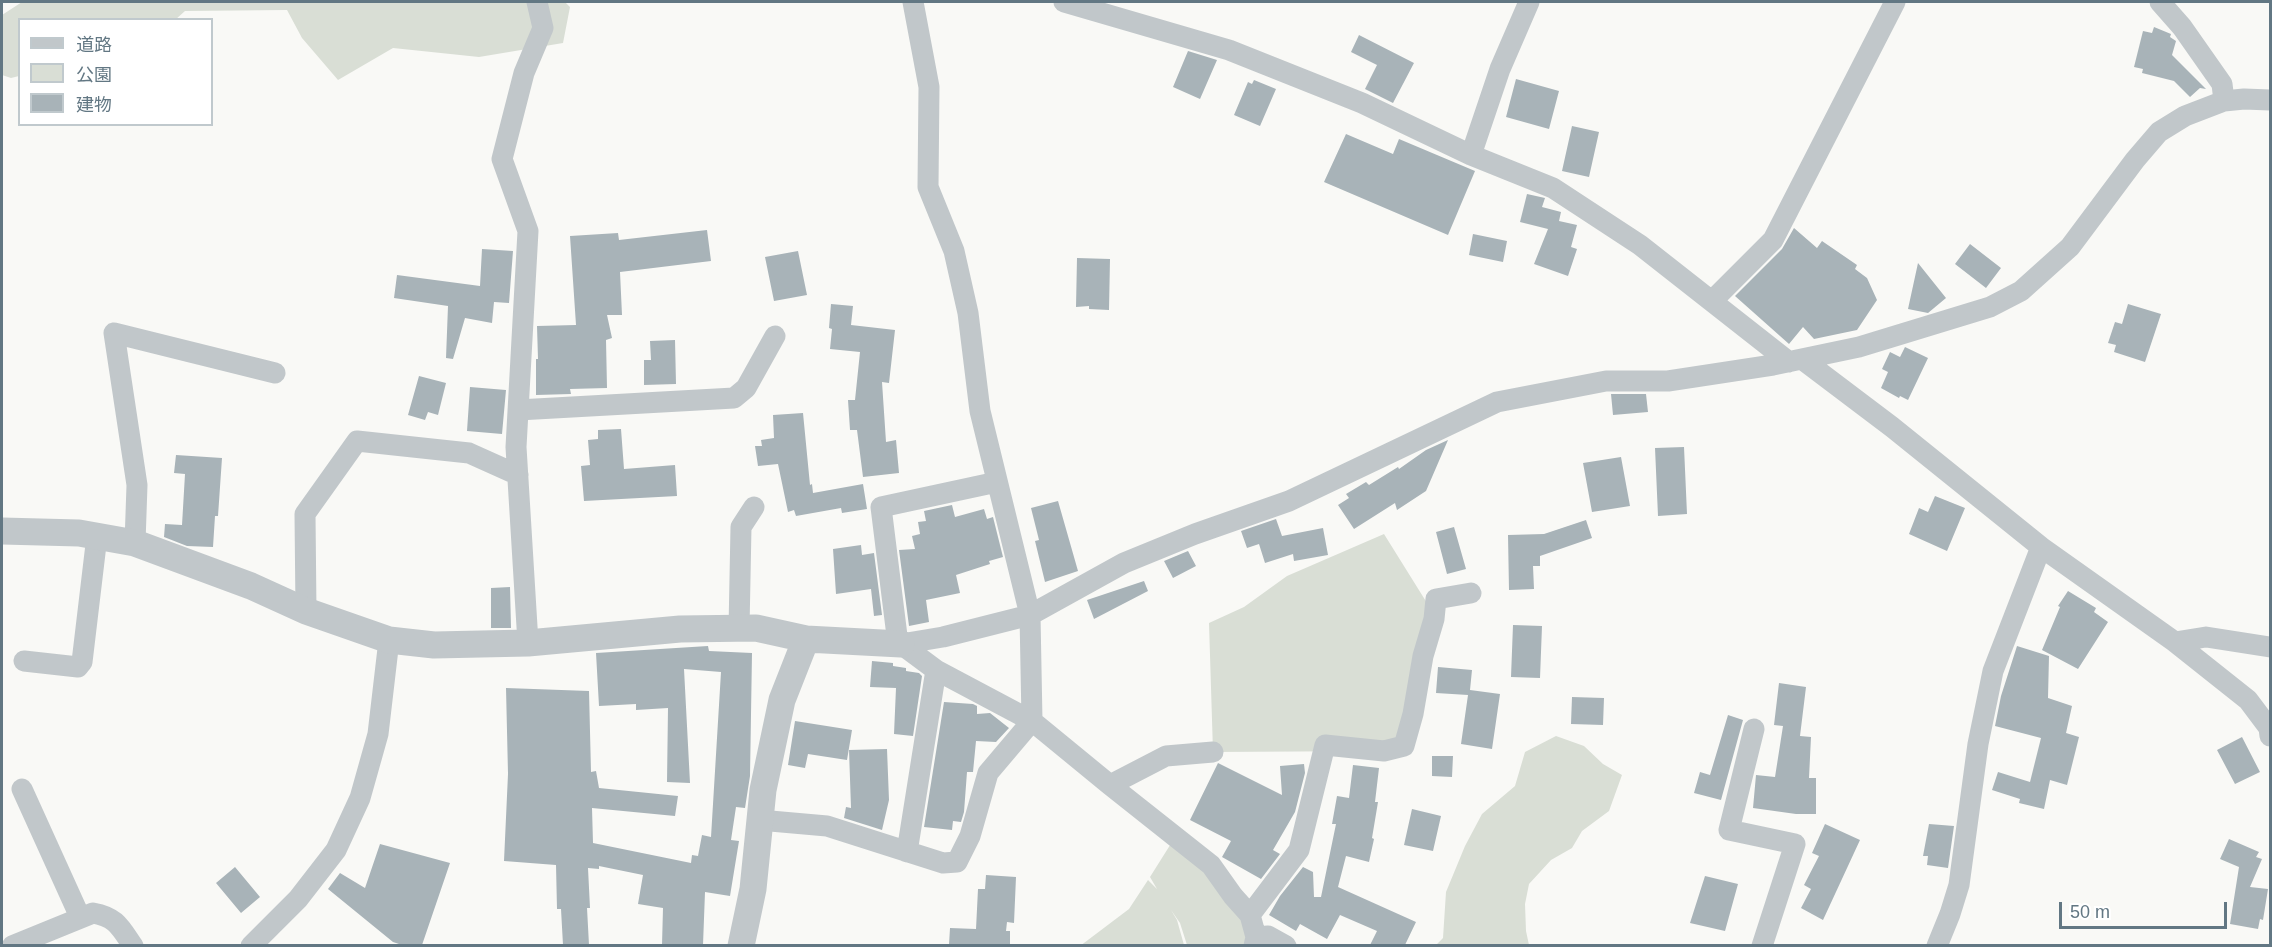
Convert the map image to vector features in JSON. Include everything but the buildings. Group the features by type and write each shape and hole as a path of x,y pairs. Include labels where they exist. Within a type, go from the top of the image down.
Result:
{"street":[{"path":"528,643 516,447 528,231 502,159 524,73 543,28 537,2"},
{"path":"759,820 827,826 943,863 957,862 970,836 988,773 1032,721 1030,615 980,411 968,313 954,251 928,187 929,87 913,2"},
{"path":"1064,2 1229,50 1362,103 1471,156 1553,189 1640,245 1712,301 1892,427 2041,547 2175,642 2248,700 2269,728 2271,736"},
{"path":"1471,156 1500,69 1528,2"},
{"path":"1712,301 1773,240 1894,2"},
{"path":"2160,2 2182,27 2222,84 2224,101"},
{"path":"2,531 79,533 135,543 251,586 306,611 390,640 434,645 528,643 680,629 739,628 756,628 806,639 900,644 943,637 1030,615 1124,563 1195,534 1289,501 1497,402 1606,381 1668,381 1796,360 1859,347 1990,307 2021,291 2070,247 2134,160 2159,132 2185,116 2224,101 2271,100"},
{"path":"135,543 137,484 114,333 275,373"},
{"path":"518,410 734,398 746,387 775,336"},
{"path":"306,611 304,514 357,441 469,453 518,475"},
{"path":"997,482 881,507 900,644 936,670 1032,721 1211,865 1250,915 1255,941 1268,936 1286,945"},
{"path":"739,628 741,527 754,507"},
{"path":"24,661 78,667 82,662 97,536"},
{"path":"1937,945 1950,915 1959,885 1978,744 1994,671 2041,547"},
{"path":"1250,915 1299,850 1325,745 1384,752 1404,746 1413,714 1423,656 1434,619 1436,599 1471,592"},
{"path":"2175,642 2206,638 2271,647"},
{"path":"741,945 753,889 763,790 782,700 806,639"},
{"path":"252,945 298,899 336,850 360,798 378,734 390,640"},
{"path":"907,852 936,670"},
{"path":"1754,729 1729,830 1795,844 1762,945"},
{"path":"1110,785 1166,756 1213,752"},
{"path":"22,789 80,917"},
{"path":"14,945 93,913 115,920 133,945"}],"green space":[{"path":"22,2 565,2 570,7 563,43 479,57 393,48 338,80 302,38 287,10 185,11 177,18 18,18 18,76 11,78 2,75 2,15"},
{"path":"1384,534 1427,603 1407,732 1384,751 1213,752 1209,623 1244,607 1287,576"},
{"path":"1556,736 1584,746 1603,764 1622,775 1609,811 1582,831 1572,848 1551,860 1529,884 1525,904 1529,945 1436,945 1443,938 1446,892 1465,846 1482,814 1515,786 1525,752"},
{"path":"1172,842 1243,909 1253,945 1187,945 1180,923 1171,910 1177,920 1184,945 1080,946 1129,909 1148,880 1157,889 1150,877"}]}
